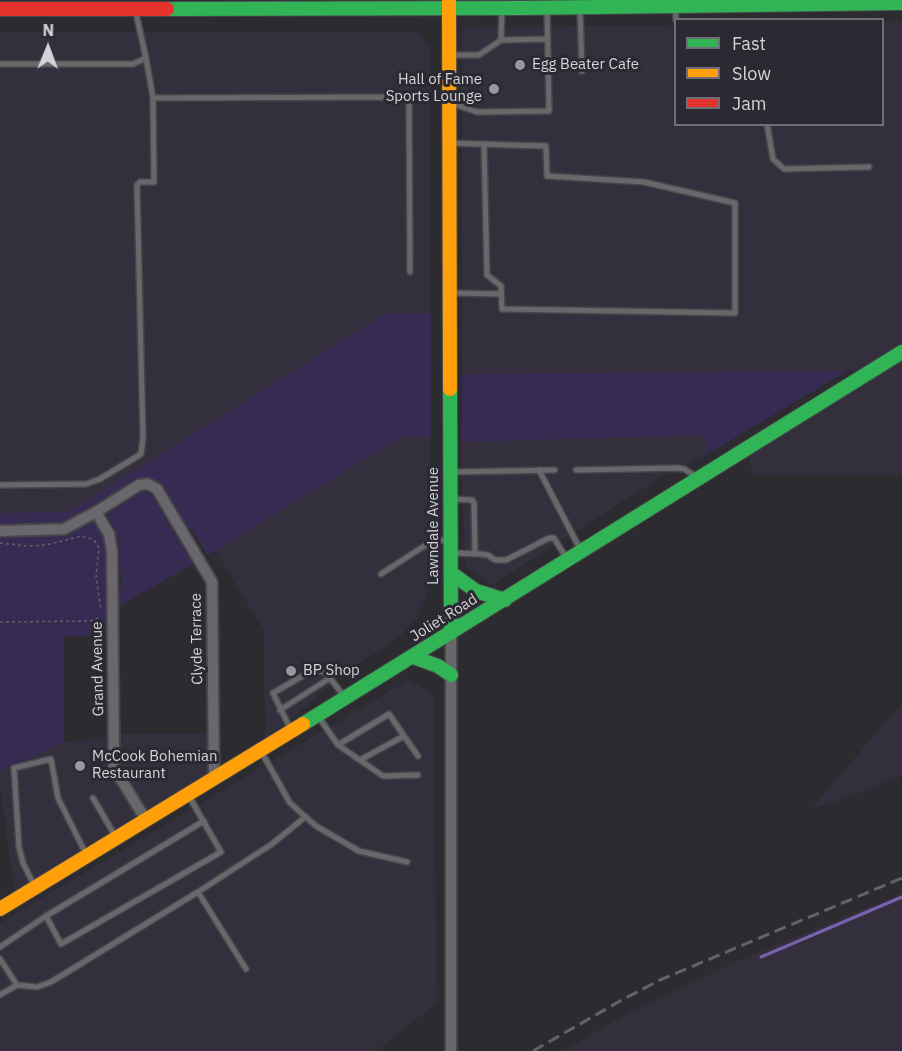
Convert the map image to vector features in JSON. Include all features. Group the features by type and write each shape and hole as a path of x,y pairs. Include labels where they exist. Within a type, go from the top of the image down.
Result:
{"main road":[{"path":"0,9 22,4 449,4 502,8 523,4 580,4 676,13 740,2 902,3"},
{"name":"Lawndale Avenue","path":"449,4 451,633"},
{"name":"Joliet Road","path":"0,909 413,657 902,352"},
{"path":"451,573 476,591 505,600"},
{"path":"413,657 438,666 451,675"}],"street":[{"name":"Clyde Terrace","path":"96,512 139,485 148,484 157,489 212,582 214,778"},
{"path":"0,531 64,529 96,512"},
{"name":"Grand Avenue","path":"96,512 109,534 112,551 114,768 146,820"},
{"name":"Lawndale Avenue","path":"450,1050 451,633"}],"lane":[{"path":"0,485 86,484 100,479 141,454 143,438 137,185 140,182 154,182 153,98 135,4"},
{"path":"580,4 582,72"},
{"path":"449,103 477,112 549,111 545,5"},
{"path":"501,40 502,8"},
{"path":"449,55 478,55 501,40 548,39"},
{"path":"0,64 133,64 146,58"},
{"path":"153,98 409,97 410,272"},
{"path":"767,126 773,159 784,169 869,167"},
{"path":"449,143 484,144 546,146 547,176 644,182 735,203 735,313 502,309 501,286 487,275 484,144"},
{"path":"450,294 501,294"},
{"path":"576,470 677,468 684,469 700,478"},
{"path":"539,470 582,552"},
{"path":"451,472 555,470"},
{"path":"451,499 472,500 474,503 475,554"},
{"path":"381,574 432,541 475,554 488,555 495,560 506,560 549,538 554,538 568,560"},
{"path":"291,731 273,693 313,670 325,672 345,698"},
{"path":"280,710 330,678"},
{"path":"338,745 389,714 418,756"},
{"path":"318,715 338,745 383,776 418,776"},
{"path":"360,760 404,736"},
{"path":"260,750 290,803 316,826 359,851 407,862"},
{"path":"36,887 23,863 19,846 14,768 51,759 58,798 87,856"},
{"path":"46,916 62,944 221,852 188,794"},
{"path":"93,798 117,838"},
{"path":"0,995 17,986 37,987 51,982 272,844 305,817"},
{"path":"0,947 46,916 204,821"},
{"path":"198,892 246,969"},
{"path":"0,959 17,986"}],"path":[{"path":"0,543 38,546 83,537 95,541 99,548 96,577 103,615 95,621 0,622"}],"shaded area":[{"path":"884,21 902,21 902,475 753,475 747,453 877,370 462,374 462,28 674,25 674,126 884,126"},
{"path":"0,32 420,32 430,50 431,314 385,314 69,513 0,513"},
{"path":"385,314 431,314 431,436 402,436 208,555 160,485 147,478 135,479 90,508 107,534 109,636 64,636 64,742 0,771 0,513 69,512"},
{"path":"847,371 706,455 706,435 461,442 462,374"},
{"path":"707,435 706,455 661,477 492,585 465,566 461,442"},
{"path":"402,436 431,436 431,576 427,597 416,618 405,632 349,669 265,742 264,630 216,550"},
{"path":"141,491 148,492 153,497 193,564 116,608 121,585 119,540 108,515 110,509"},
{"path":"408,680 433,693 437,1003 376,1051 0,1051 0,923"},
{"path":"902,703 902,776 841,800 812,808"},
{"path":"217,733 217,771 15,893 0,787 0,771 64,742 106,738 106,734"},
{"path":"902,894 902,1051 563,1051 628,1013 751,955"}],"waterway":[{"path":"761,957 902,897"}],"railway":[{"path":"533,1051 660,980 902,878"}],"traffic: fast":[{"path":"167,9 523,8 902,3"},
{"path":"303,724 902,352"},
{"path":"450,389 451,633"},
{"path":"451,573 476,591 505,600"},
{"path":"413,657 438,666 451,675"}],"traffic: slow":[{"path":"449,0 450,389"},
{"path":"0,909 303,724"}],"traffic: jam":[{"path":"0,9 167,9"}],"place":[{"name":"Egg Beater Cafe","path":"520,65"},
{"name":"Hall of Fame Sports Lounge","path":"494,89"},
{"name":"BP Shop","path":"291,671"},
{"name":"McCook Bohemian Restaurant","path":"80,766"}]}
